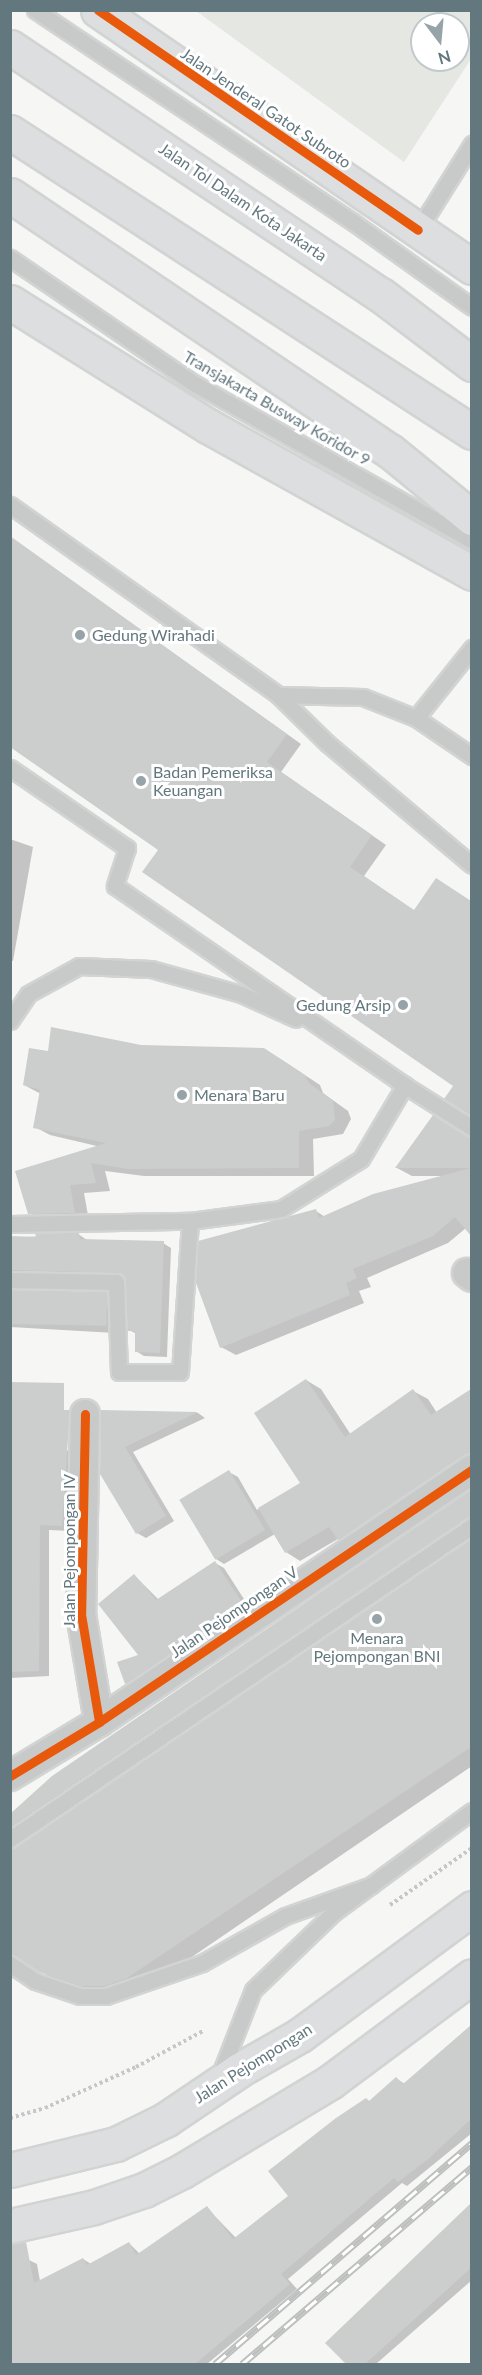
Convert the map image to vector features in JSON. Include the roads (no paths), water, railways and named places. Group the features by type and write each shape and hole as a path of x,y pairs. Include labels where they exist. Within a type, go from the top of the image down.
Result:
{"main road":[{"name":"Jalan Jenderal Gatot Subroto","path":"98,10 471,267"},
{"name":"Jalan Tol Dalam Kota Jakarta","path":"10,47 381,295 471,364"},
{"path":"10,132 471,432"},
{"path":"10,195 390,451 471,518"},
{"path":"10,302 208,426 471,573"},
{"name":"Jalan Pejompongan","path":"10,2170 116,2144 165,2120 216,2086 300,2036 471,1908"},
{"path":"10,2226 94,2207 144,2190 182,2170 330,2082 471,1976"}],"street":[{"name":"Jalan Pejompongan IV","path":"85,1414 81,1614 99,1722"},
{"name":"Jalan Pejompongan V","path":"10,1776 99,1722 471,1468"}],"lane":[{"path":"34,10 353,222 471,307"},
{"path":"418,230 443,186 471,144"},
{"name":"Transjakarta Busway Koridor 9","path":"10,258 195,384 471,541"},
{"path":"10,505 278,695 327,742 471,865"},
{"path":"416,718 471,648"},
{"path":"278,695 363,697 416,718 471,756"},
{"path":"10,768 127,848 115,886 405,1085"},
{"path":"10,1021 28,994 79,966 151,969 241,994 309,1025 471,1128"},
{"path":"10,1224 190,1221 281,1209 361,1160 405,1085"},
{"path":"10,1280 116,1282 119,1372 180,1372 190,1221"},
{"path":"10,1839 471,1527"},
{"path":"216,2086 253,1990 333,1913 471,1810"},
{"path":"10,1964 35,1981 80,1996 106,1996 202,1963 285,1916 372,1885"}],"railway":[{"path":"215,2364 472,2143"},
{"path":"242,2364 472,2167"}],"place":[{"name":"Gedung Wirahadi","path":"80,635"},
{"name":"Badan Pemeriksa Keuangan","path":"141,781"},
{"name":"Gedung Arsip","path":"403,1005"},
{"name":"Menara Baru","path":"182,1095"},
{"name":"Menara Pejompongan BNI","path":"377,1619"}]}
